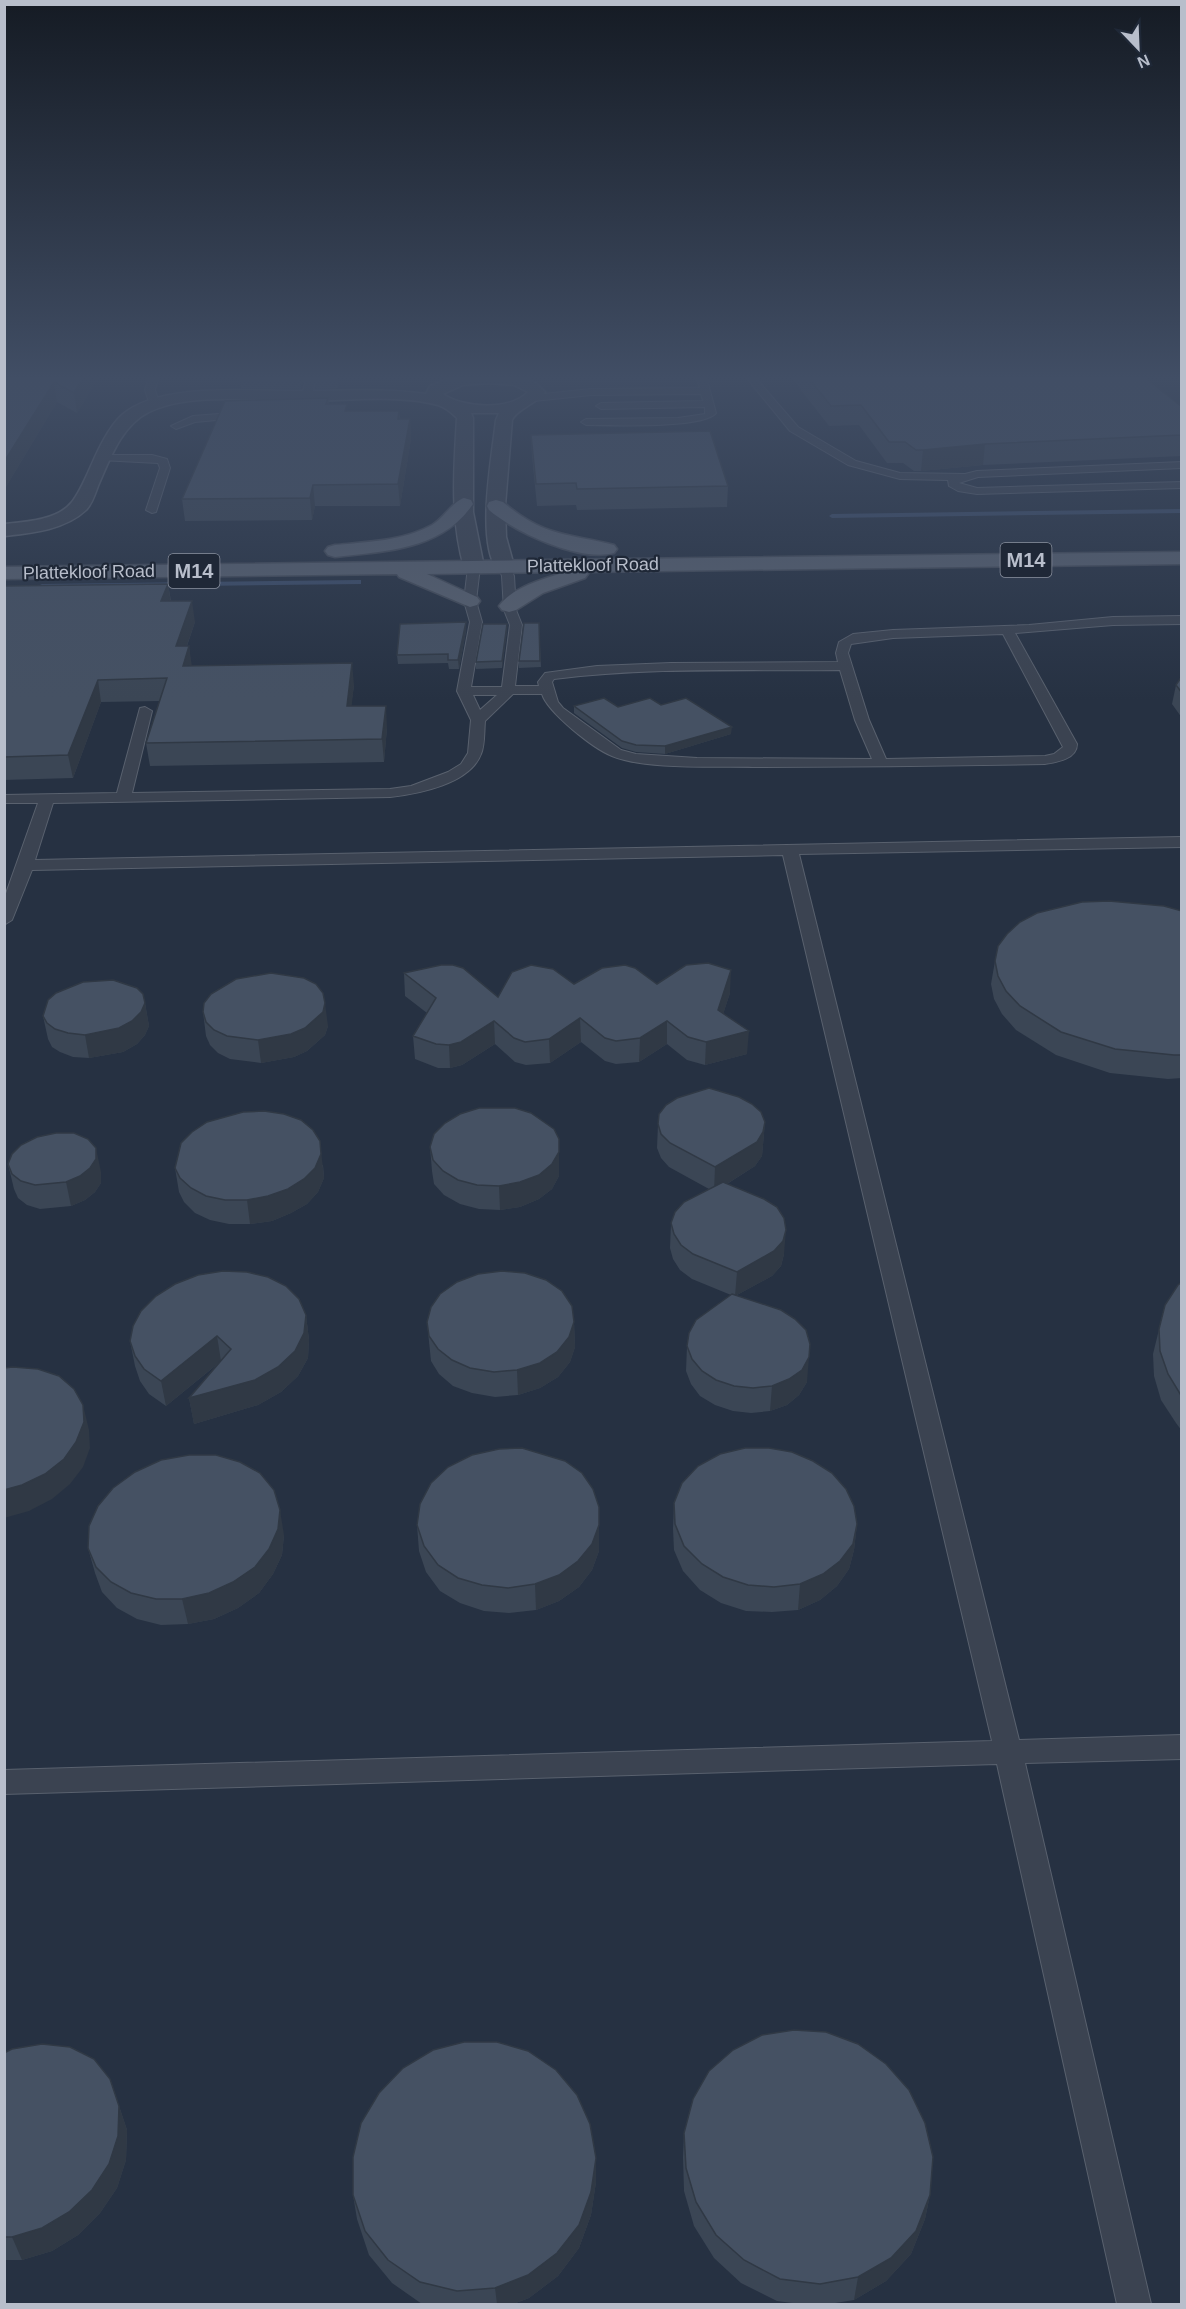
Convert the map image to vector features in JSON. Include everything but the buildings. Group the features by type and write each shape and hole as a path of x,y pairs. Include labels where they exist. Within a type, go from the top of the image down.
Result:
{"main road":[{"path":"322,553 390,543 426,534 453,519 464,504"},
{"path":"496,506 516,523 543,537 615,550"},
{"name":"Plattekloof Road","path":"502,559 615,550 1182,543"},
{"name":"Plattekloof Road","path":"4,557 322,553 639,564 1182,558"},
{"name":"Plattekloof Road","path":"4,573 384,568 471,559"},
{"path":"509,606 536,589 561,578 639,564"},
{"path":"384,568 427,580 470,602"}],"street":[{"path":"4,530 38,525 70,514 80,505 91,484"},
{"path":"462,484 465,538 471,559"},
{"path":"498,484 496,537 502,559"}],"lane":[{"path":"152,510 160,484"},
{"path":"953,484 977,491 1182,484"},
{"path":"4,799 390,793 434,784 467,767 475,753 478,720 464,691 476,622 470,602 471,559"},
{"path":"478,720 507,692 516,625 509,606 508,576 502,559"},
{"path":"881,763 862,720 842,647 844,642 853,638 893,633 1007,630 1113,621 1176,620 1182,611"},
{"path":"847,666 597,670 550,676 545,682 551,703 558,711 616,753 636,758 697,762 881,763 1045,760 1059,757 1070,750 1070,744 1007,630"},
{"path":"464,691 547,690"},
{"path":"123,798 145,711"},
{"path":"4,920 26,865 47,799"},
{"path":"26,865 1182,842"},
{"path":"790,850 1008,1751 1134,2304"},
{"path":"4,1782 1182,1747"}],"waterway":[{"path":"832,516 1182,511"},
{"path":"42,586 358,582"}]}
